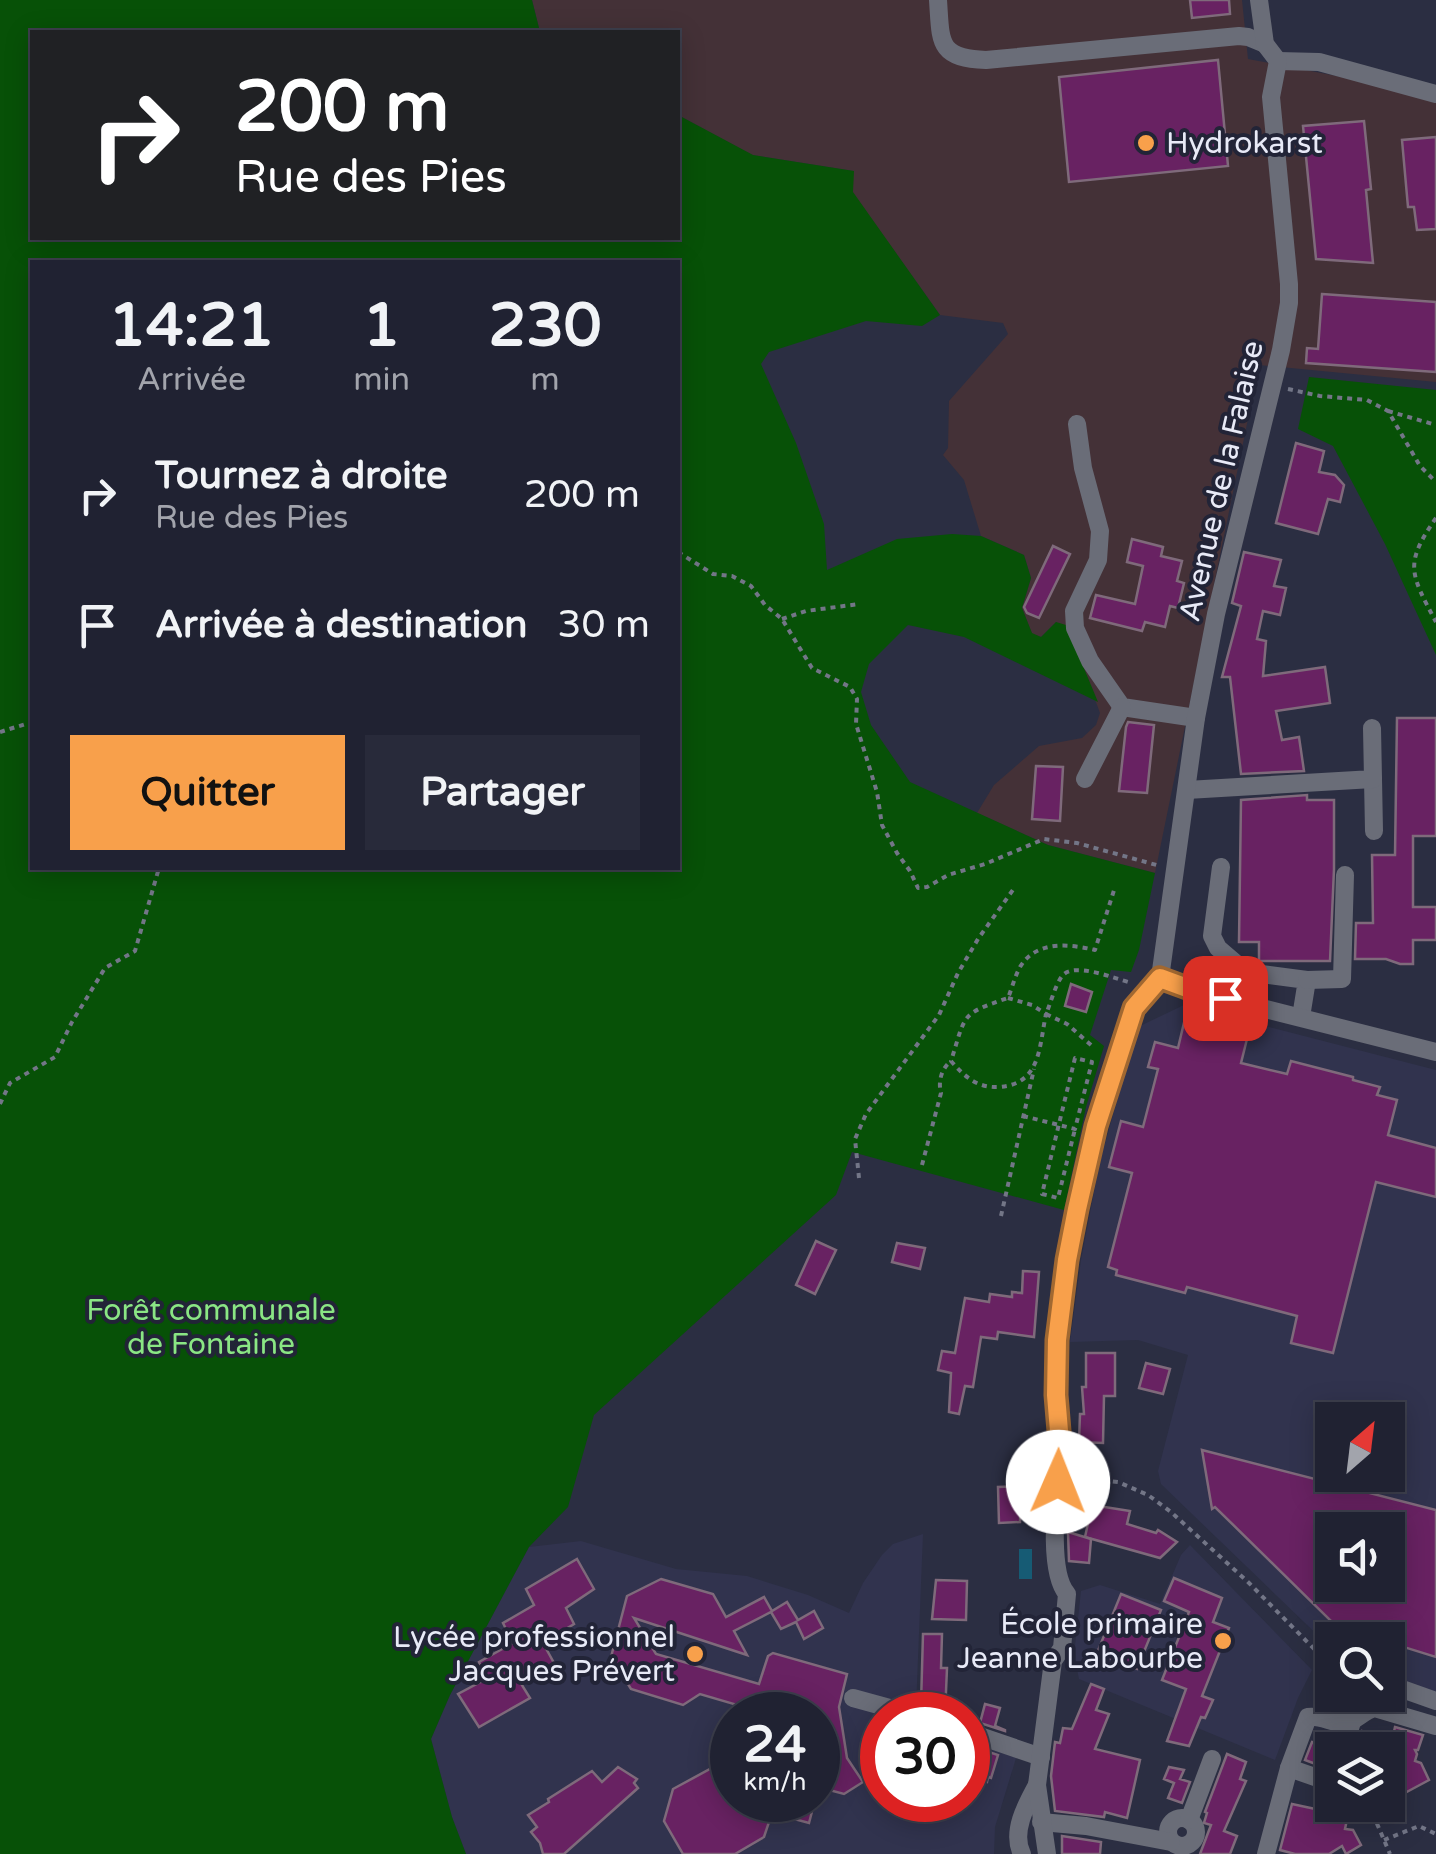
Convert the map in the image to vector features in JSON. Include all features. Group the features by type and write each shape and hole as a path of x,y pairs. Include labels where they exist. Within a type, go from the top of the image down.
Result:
{"street":[{"path":"938,0 943,44 952,54 966,59 1239,36 1264,44 1278,60 1318,62 1436,94"},
{"path":"1259,0 1264,44"},
{"name":"Avenue de la Falaise","path":"1160,978 1196,718 1216,614 1289,304 1271,98 1278,60"},
{"path":"1077,424 1083,468 1100,531 1098,560 1074,611 1075,628 1090,661 1122,706 1196,718"},
{"path":"1085,779 1122,706"},
{"path":"1372,728 1374,831"},
{"path":"1187,790 1372,780"},
{"path":"1221,867 1212,936 1218,948 1246,972 1306,980 1342,979 1345,875"},
{"path":"1047,1854 1037,1784 1053,1661 1062,1648 1067,1594 1056,1572 1060,1443 1057,1340 1067,1260 1096,1126 1134,1008 1160,978 1198,992 1436,1052"},
{"path":"1301,1017 1306,980"},
{"path":"1405,1690 1436,1701"},
{"path":"853,1698 860,1700"},
{"path":"1349,1732 1362,1712 1375,1708 1436,1726"},
{"path":"1266,1854 1289,1768 1308,1717 1352,1722"},
{"path":"990,1740 1041,1757"},
{"path":"1040,1822 1086,1826 1184,1847 1193,1842 1196,1828 1189,1820 1212,1759"},
{"path":"1289,1768 1315,1776"},
{"path":"1022,1854 1018,1847 1022,1813 1037,1784"}],"path":[{"path":"1281,388 1367,400 1388,411 1436,425"},
{"path":"1388,411 1420,466 1436,482"},
{"path":"1436,518 1413,557 1415,576 1436,622"},
{"path":"680,553 712,574 732,576 752,586 765,605 782,619 812,668 850,687 856,699 856,724 882,825 918,888 1044,839 1056,838 1175,870"},
{"path":"782,619 806,610 859,604"},
{"path":"0,732 30,723"},
{"path":"0,1104 10,1083 54,1057 105,968 135,951 158,870"},
{"path":"859,1178 855,1139 866,1114 938,1015 978,939 1015,887"},
{"path":"1008,998 1029,956 1068,944 1095,950 1115,887"},
{"path":"1001,1216 1046,1014 1061,977 1068,970 1079,968 1133,984"},
{"path":"922,1165 941,1093 939,1084 972,1010 1008,998 1032,1005 1067,1024 1090,1045"},
{"path":"1076,1058 1092,1062 1075,1129 1058,1198 1042,1194 1076,1058"},
{"path":"951,1061 972,1082 991,1087 1025,1080 1035,1064"},
{"path":"1024,1116 1075,1129"},
{"path":"1058,1482 1118,1482 1148,1495 1248,1582 1315,1650"},
{"path":"1376,1822 1390,1854"},
{"path":"1384,1840 1419,1826 1436,1834"}],"shaded area":[{"path":"532,0 1242,0 1248,59 1384,85 1436,102 1436,382 1259,365 1155,873 1048,845 977,813 994,785 1039,746 1082,738 1096,725 1100,713 1076,648 1056,622 1041,637 1032,634 1022,608 1031,578 1024,555 981,536 964,480 943,455 948,448 949,401 1008,334 1003,323 940,315 852,192 853,171 752,155 680,116 680,30 540,30"},
{"path":"1184,1005 1436,1070 1436,1692 1405,1681 1405,1622 1315,1622 1315,1633 1161,1484 1158,1471 1188,1355 1138,1340 1070,1342 1100,1161 1138,1027"},
{"name":"Lycée professionnel Jacques Prévert","path":"923,1534 917,1692 860,1692 860,1822 990,1822 990,1749 1016,1758 995,1827 994,1854 466,1854 431,1739 450,1695 529,1547 581,1541 676,1569 747,1576 849,1613 882,1555 893,1544"},
{"name":"École primaire Jeanne Labourbe","path":"1190,1545 1312,1670 1275,1760 1079,1679 1074,1655 1081,1591 1100,1585 1160,1604 1181,1555"},
{"path":"1019,1549 1032,1549 1032,1579 1019,1579"}],"green space":[{"name":"Forêt communale de Fontaine","path":"0,0 532,0 540,30 30,30 30,240 680,240 680,116 753,155 854,171 853,192 940,315 922,326 866,321 769,352 761,364 796,443 824,524 827,570 897,539 952,534 981,536 1024,555 1031,578 1022,608 1032,633 1041,637 1056,622 1066,625 1098,702 964,637 908,625 869,664 861,692 871,725 910,782 1048,845 1155,873 1131,972 1111,970 1090,1035 1104,1046 1086,1107 1064,1210 852,1152 836,1195 594,1415 568,1507 529,1547 450,1695 431,1739 466,1854 0,1854"},
{"path":"1309,377 1436,390 1436,655 1385,544 1333,446 1298,429"}],"building":[{"path":"1190,0 1229,0 1230,14 1192,18"},
{"name":"Hydrokarst","path":"1218,60 1228,166 1069,182 1059,77"},
{"path":"1364,121 1373,263 1316,259 1303,126"},
{"path":"1436,137 1436,229 1417,230 1414,207 1408,207 1402,140"},
{"path":"1322,294 1436,302 1436,372 1306,363 1307,348 1318,349"},
{"path":"1296,443 1324,451 1319,472 1335,475 1344,485 1340,502 1328,499 1318,534 1276,523"},
{"path":"1132,539 1163,547 1161,556 1182,561 1177,581 1184,583 1178,608 1170,606 1165,627 1145,622 1142,631 1090,618 1096,595 1135,604 1143,566 1127,562"},
{"path":"1053,546 1070,554 1039,618 1027,613 1024,607"},
{"path":"1244,552 1281,560 1274,586 1286,588 1280,615 1263,611 1257,639 1266,641 1263,676 1325,667 1330,703 1276,711 1282,740 1299,737 1304,771 1241,774 1230,677 1222,677 1241,606 1232,603"},
{"path":"1397,718 1436,718 1436,836 1413,836 1413,907 1436,907 1436,940 1413,940 1413,964 1355,959 1356,923 1373,923 1372,855 1395,855"},
{"path":"1128,722 1154,725 1147,793 1119,791"},
{"path":"1036,766 1063,767 1060,821 1032,819"},
{"path":"1307,795 1307,800 1334,800 1330,961 1259,961 1259,942 1239,942 1241,800"},
{"path":"1071,984 1092,992 1086,1012 1065,1006"},
{"path":"1188,1006 1251,1023 1241,1063 1287,1074 1291,1061 1380,1087 1377,1095 1397,1100 1388,1135 1436,1148 1436,1197 1376,1182 1333,1353 1291,1343 1297,1316 1187,1287 1185,1293 1116,1275 1117,1270 1108,1267 1132,1173 1109,1167 1121,1121 1143,1127 1158,1069 1148,1067 1155,1042 1178,1048"},
{"path":"816,1241 836,1250 815,1294 796,1285"},
{"path":"897,1243 925,1248 920,1269 892,1262"},
{"path":"1023,1271 1039,1272 1034,1337 998,1332 997,1339 981,1337 973,1387 965,1386 959,1414 949,1412 951,1373 938,1370 942,1351 955,1353 965,1298 989,1302 990,1294 1012,1297 1012,1292 1022,1293"},
{"path":"1086,1353 1115,1353 1115,1396 1104,1396 1103,1443 1079,1442"},
{"path":"1146,1363 1170,1369 1163,1394 1139,1388"},
{"path":"1202,1450 1315,1479 1315,1492 1366,1492 1436,1510 1436,1657 1405,1647 1405,1622 1332,1622 1215,1507 1212,1509"},
{"path":"1021,1486 1020,1522 999,1523 998,1487"},
{"path":"1092,1505 1130,1511 1127,1524 1156,1533 1158,1530 1177,1542 1160,1558 1085,1537"},
{"path":"1068,1532 1091,1539 1089,1563 1069,1561"},
{"path":"577,1559 594,1589 566,1608 574,1624 543,1643 554,1663 520,1682 530,1698 479,1727 458,1694 486,1679 479,1662 513,1643 503,1623 534,1605 526,1589"},
{"path":"1174,1578 1222,1598 1213,1622 1229,1628 1202,1696 1213,1700 1189,1746 1167,1741 1186,1689 1162,1680 1189,1612 1164,1601"},
{"path":"661,1579 713,1594 726,1617 764,1597 772,1611 787,1602 798,1620 814,1611 823,1628 804,1639 796,1622 781,1629 771,1612 734,1631 747,1655 634,1618 656,1654 759,1684 768,1656 773,1653 847,1674 840,1703 840,1692 710,1692 710,1697 700,1694 683,1705 631,1689 611,1657 627,1596"},
{"path":"936,1580 967,1581 966,1620 932,1619"},
{"path":"1121,1594 1161,1610 1137,1669 1097,1653"},
{"path":"923,1634 942,1634 941,1668 947,1668 946,1692 921,1692"},
{"path":"1091,1684 1104,1689 1096,1710 1109,1714 1095,1749 1140,1760 1127,1818 1105,1812 1104,1817 1055,1811 1051,1776 1055,1742 1060,1743 1063,1728 1072,1729"},
{"path":"990,1705 1000,1708 995,1726 1005,1731 990,1726"},
{"path":"840,1713 847,1758 860,1778 860,1784 840,1793"},
{"path":"1395,1727 1423,1735 1415,1750 1415,1761 1421,1763 1429,1780 1405,1793 1405,1732 1394,1732"},
{"path":"1312,1742 1315,1743 1315,1764 1305,1760"},
{"path":"990,1752 998,1755 990,1778"},
{"path":"1227,1754 1246,1762 1240,1779 1246,1781 1224,1831 1237,1836 1230,1854 1200,1854 1211,1825 1204,1823 1205,1812"},
{"path":"618,1767 637,1779 634,1783 638,1788 564,1854 543,1854 531,1832 537,1827 528,1815 592,1771 602,1782"},
{"path":"1169,1767 1184,1770 1180,1779 1190,1782 1182,1803 1168,1798 1174,1783 1164,1779"},
{"path":"710,1769 710,1822 769,1822 764,1837 735,1854 683,1854 664,1821 673,1789"},
{"path":"1292,1804 1315,1809 1315,1822 1346,1822 1345,1829 1353,1830 1361,1845 1346,1854 1342,1846 1329,1854 1280,1850"},
{"path":"1062,1836 1101,1842 1100,1854 1062,1854"}],"place":[{"name":"Hydrokarst","path":"1146,143"},
{"name":"École primaire Jeanne Labourbe","path":"1223,1641"},
{"name":"Lycée professionnel Jacques Prévert","path":"695,1654"}],"route":[{"path":"1058,1482 1057,1340 1067,1260 1096,1126 1134,1008 1160,978 1225,998"}]}
